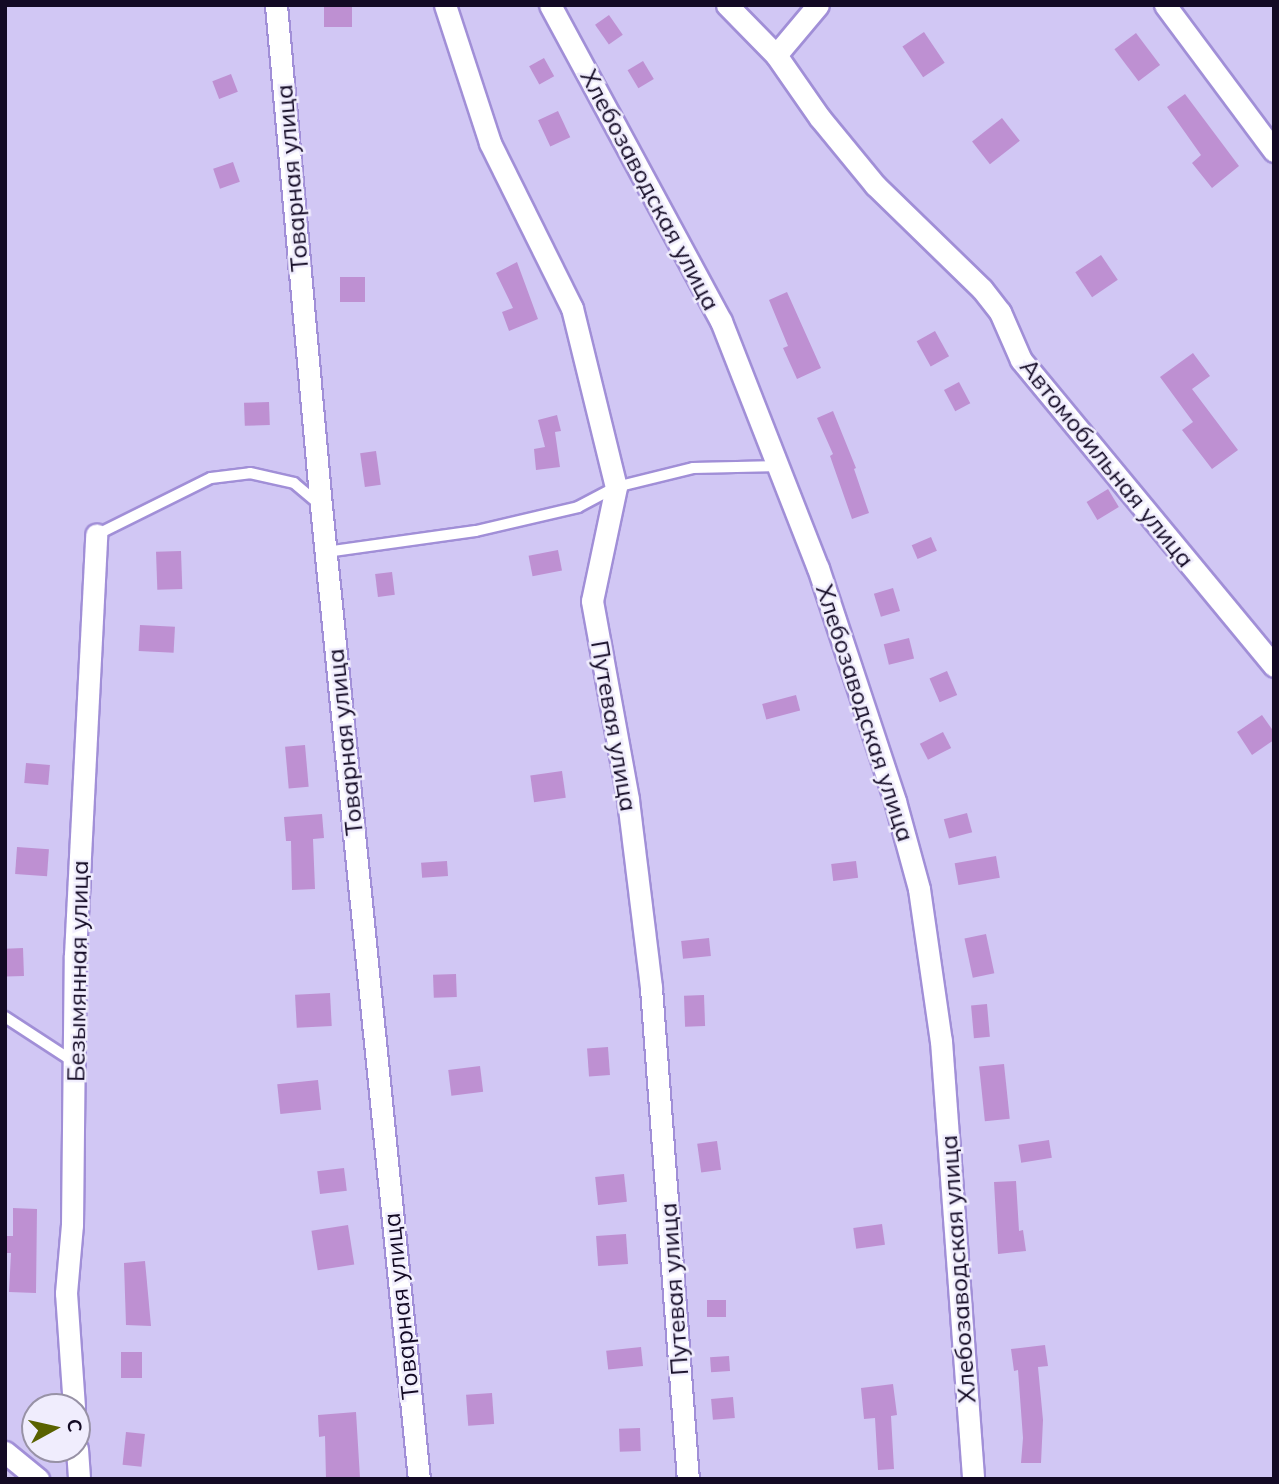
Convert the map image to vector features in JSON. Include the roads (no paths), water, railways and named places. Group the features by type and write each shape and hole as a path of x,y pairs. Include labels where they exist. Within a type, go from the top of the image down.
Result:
{"street":[{"name":"Товарная улица","path":"276,5 321,506 419,1479"},
{"name":"Путевая улица","path":"445,5 490,143 572,308 616,487 592,601 628,800 651,988 688,1479"},
{"name":"Хлебозаводская улица","path":"550,5 721,321 780,466 849,655 895,801 919,889 942,1054 974,1479"},
{"name":"Автомобильная улица","path":"727,5 776,55 820,118 875,185 982,289 1000,312 1021,360 1274,666"},
{"path":"776,55 818,5"},
{"path":"1165,5 1274,151"},
{"name":"Безымянная улица","path":"73,1393 66,1293 72,1225 76,1064 75,955 96,535"},
{"path":"5,1452 38,1479"}],"lane":[{"path":"326,552 476,531 578,507 616,487 693,468 780,466"},
{"path":"96,535 211,478 250,473 294,483 321,506"},
{"path":"5,1017 76,1064"}]}
